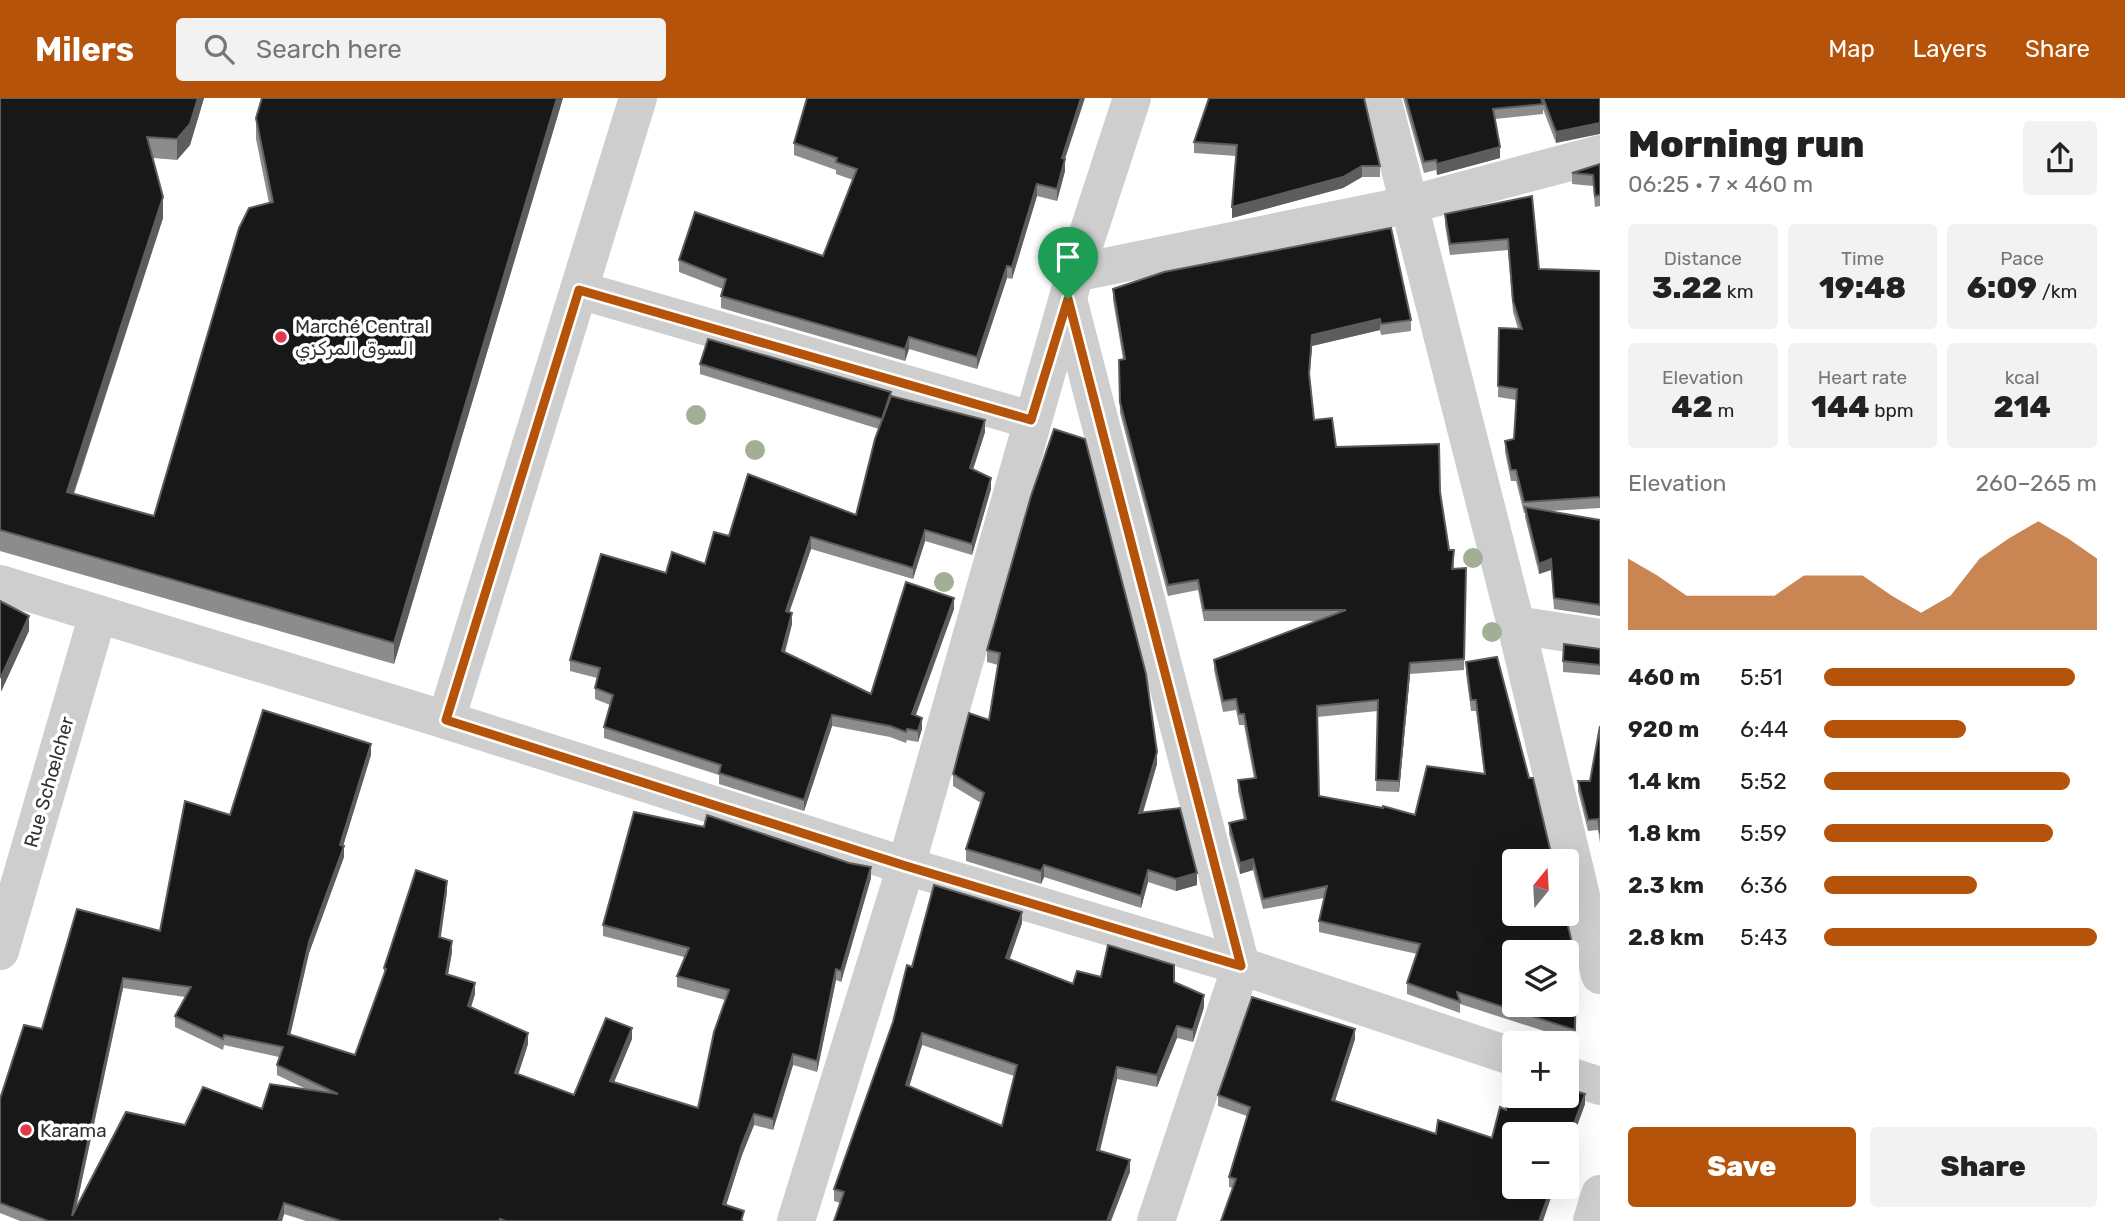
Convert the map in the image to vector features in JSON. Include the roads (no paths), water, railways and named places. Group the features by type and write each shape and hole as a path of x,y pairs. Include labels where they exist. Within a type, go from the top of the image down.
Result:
{"street":[{"path":"446,720 638,98"},
{"path":"796,1221 906,866 1071,286 1132,98"},
{"path":"1382,98 1517,625 1600,975"},
{"path":"1071,286 1408,205 1600,154"},
{"path":"1071,286 1241,966 1156,1221"},
{"path":"579,290 1031,420"},
{"path":"0,584 446,720 906,866 1241,966 1502,1053"},
{"name":"Rue Schœlcher","path":"0,951 98,614"},
{"path":"1517,625 1600,638"},
{"path":"1579,1079 1600,1086"},
{"path":"1592,1221 1600,1194"}],"place":[{"name":"Marché Central السوق المركزي","path":"281,337"},
{"name":"Karama","path":"26,1130"}]}
